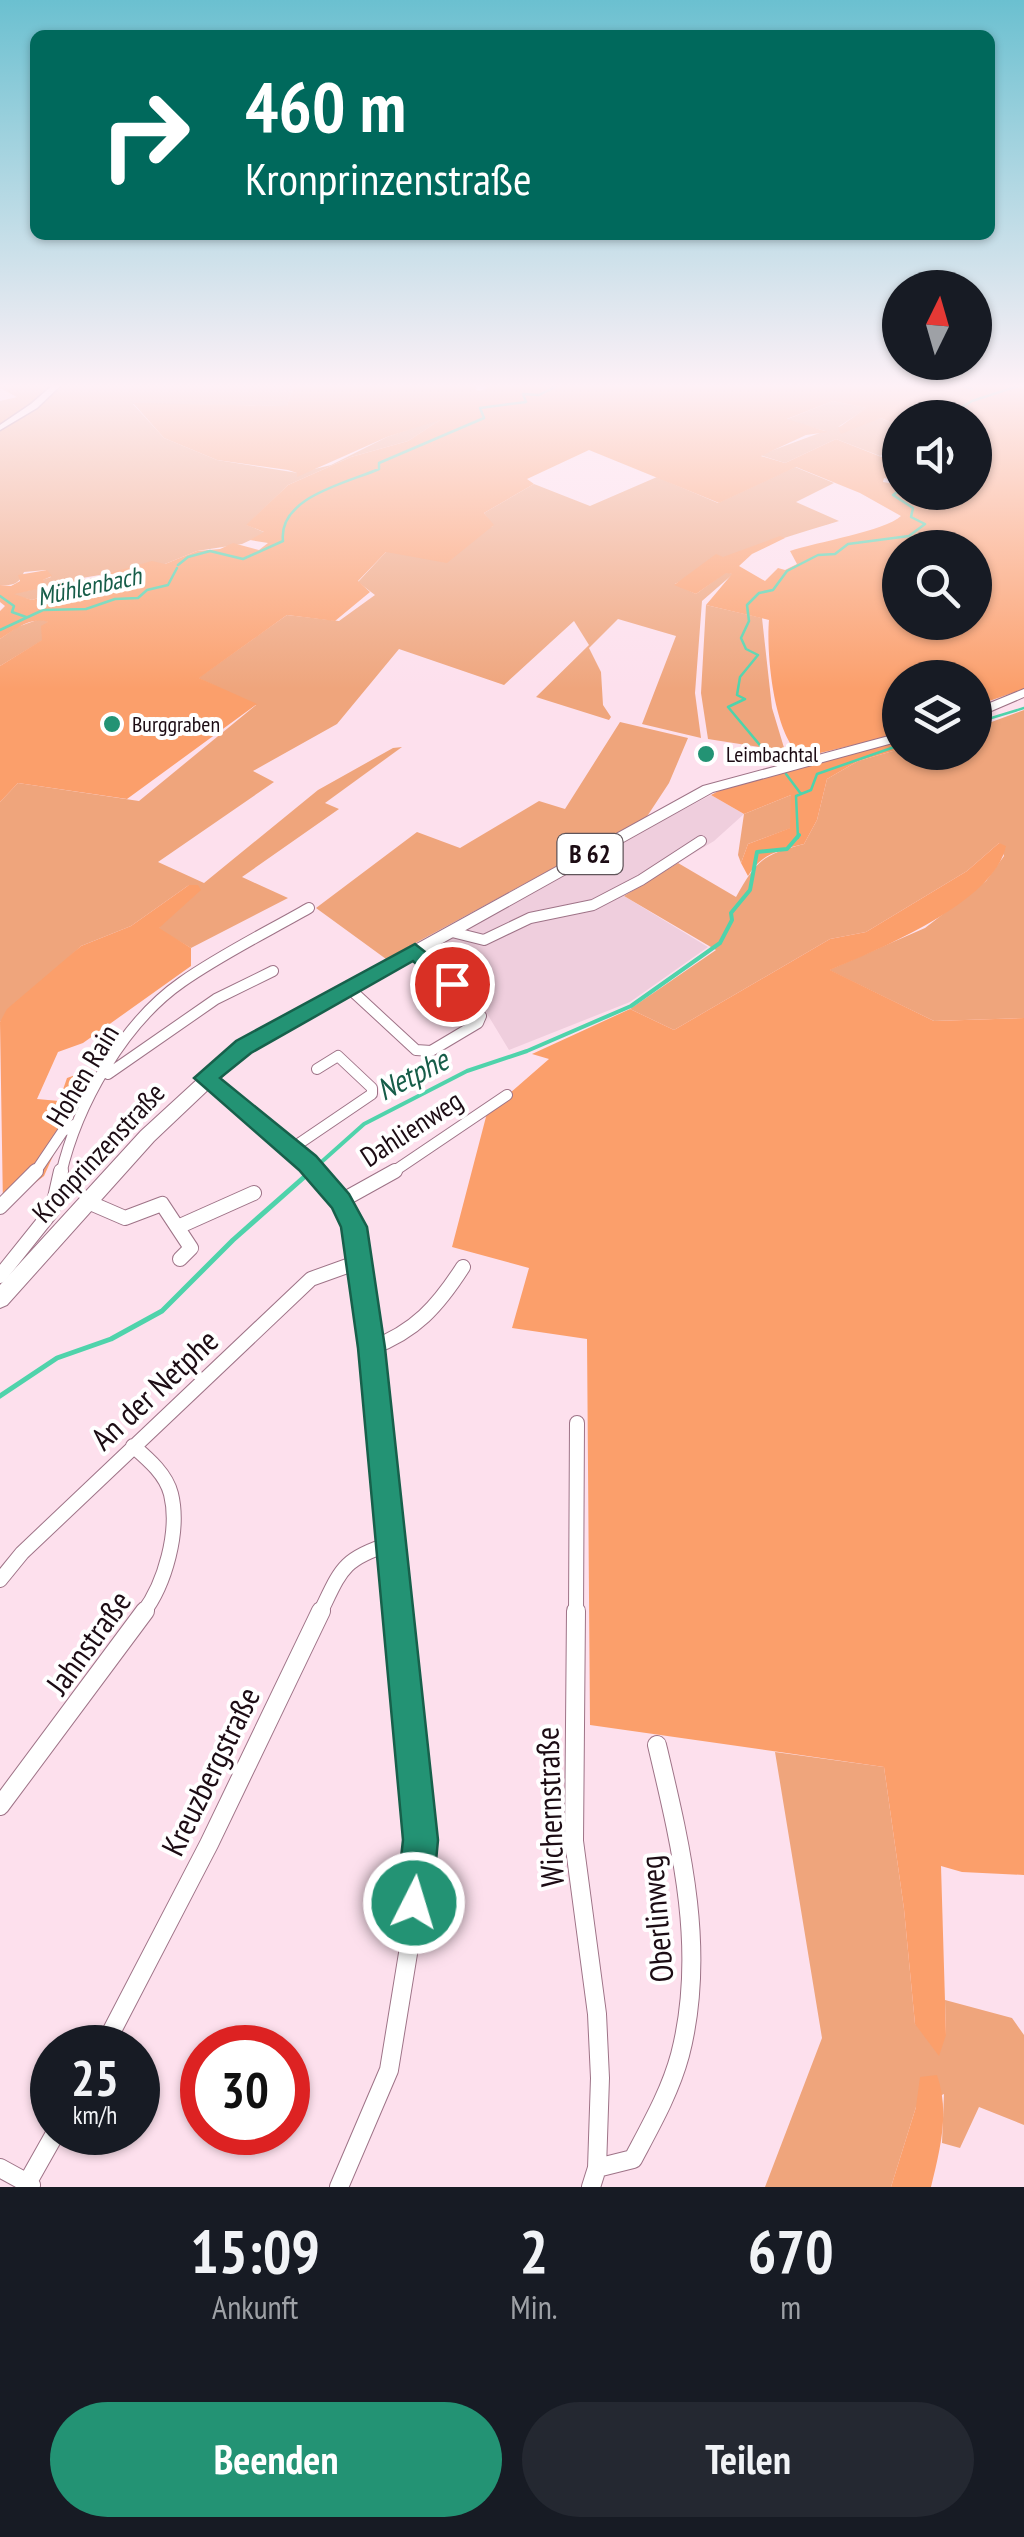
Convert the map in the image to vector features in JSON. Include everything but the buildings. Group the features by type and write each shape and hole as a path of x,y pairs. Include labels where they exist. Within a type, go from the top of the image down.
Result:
{"main road":[{"path":"992,707 1024,693"},
{"name":"B 62","path":"452,932 708,789 744,776 882,742"},
{"name":"Kronprinzenstraße","path":"0,1299 205,1078 244,1047 452,932"}],"street":[{"path":"452,932 465,940 487,942 532,918 582,909 648,876 701,841"},
{"name":"Hohen Rain","path":"0,1276 52,1211 62,1158 76,1124 122,1045 174,988 309,908"},
{"path":"350,989 416,1050 431,1051 478,1024 481,1016 415,951"},
{"path":"102,1078 216,999 273,970"},
{"path":"291,1150 372,1094 372,1088 338,1056 317,1069"},
{"path":"205,1078 312,1168 341,1201 354,1227 361,1261 420,1840 412,1934 388,2070 339,2187"},
{"name":"Dahlienweg","path":"341,1201 395,1171 507,1095"},
{"path":"0,1207 28,1184 62,1131 76,1124"},
{"path":"180,1226 254,1193"},
{"path":"88,1202 125,1218 162,1204 191,1248 180,1259"},
{"name":"An der Netphe","path":"0,1580 133,1446 311,1279 361,1261"},
{"path":"371,1348 403,1336 426,1319 464,1267"},
{"name":"Wichernstraße","path":"577,1423 574,1840 597,2014 600,2078 594,2178"},
{"name":"Jahnstraße","path":"0,1806 154,1599 172,1542 171,1494 155,1464 133,1446"},
{"name":"Kreuzbergstraße","path":"115,2025 209,1844 340,1572 358,1554 390,1544"},
{"name":"Oberlinweg","path":"594,2178 633,2159 659,2118 683,2054 693,1995 694,1938 680,1843 657,1745"},
{"path":"0,2168 29,2186 44,2155"}],"shaded area":[{"path":"0,485 288,485 247,525 266,533 242,544 197,551 165,564 76,579 74,587 32,600 9,594 46,587 42,580 51,577 46,570 24,572 15,583 0,585"},
{"path":"288,485 532,485 484,513 494,525 447,563 386,552 358,581 370,592 335,621 287,615 199,678 257,704 127,799 18,783 0,802 0,666 42,640 41,626 48,622 29,622 0,639 0,611 5,606 0,602 0,585 11,586 20,581 18,575 47,570 52,576 43,580 47,587 14,594 32,600 74,587 76,579 152,561 165,564 233,543 259,550 268,543 250,540 264,532 246,525"},
{"path":"532,485 590,506 638,485 676,485 718,503 756,485 830,485 796,502 839,521 736,555 675,584 696,594 726,572 733,574 702,601 695,693 701,738 642,724 676,636 618,619 589,648 601,672 603,705 609,720 536,697 589,645 574,621 504,685 399,649 337,724 253,771 274,782 158,862 204,883 318,790 393,748 402,747 325,803 339,809 242,877 288,898 191,948 158,929 189,885 131,926 81,946 0,1022 0,802 18,783 139,801 256,705 198,678 287,615 339,621 375,595 358,582 386,552 493,526 484,513"},
{"path":"675,485 757,485 719,503"},
{"path":"840,485 882,485 882,505 860,493"},
{"path":"992,485 1024,485 1024,689 992,700 992,660 882,660 882,738 803,757 785,733 774,694 769,620 706,605 732,574 726,573 696,594 674,585 716,554 723,557 780,536 785,538 752,554 739,566 765,581 778,568 785,570 797,564 790,551 866,531 901,516 890,510 992,510"},
{"path":"706,605 762,618 772,708 785,751 708,739 701,693"},
{"path":"40,619 50,622 43,640 0,666 0,639 17,627"},
{"path":"1024,710 1024,1018 934,1021 829,970 925,928 986,881 1004,856 999,843 967,871 866,932 830,939 674,1030 630,1009 716,950 624,896 678,863 736,897 762,861 804,844 817,820 827,779 858,761 882,754 882,770 992,770 992,722"},
{"path":"620,722 688,738 669,783 646,818 386,959 316,908 417,832 460,848 539,801 565,809"},
{"path":"882,745 882,754 858,761 827,779 817,820 804,844 765,858 748,876 741,863 748,844 790,828 791,795 744,814 711,795 730,785"},
{"path":"711,795 744,814 714,841 624,896 708,947 630,1002 509,1050 480,1002 426,954 561,874"},
{"path":"791,795 791,828 748,844 741,863 738,855 744,814"},
{"path":"999,843 1006,846 997,867 958,905 904,937 830,970 934,1021 1024,1018 1024,1875 962,1872 941,1866 946,2035 939,2056 915,2024 884,1767 590,1725 587,1339 512,1328 529,1268 452,1247 487,1113 549,1059 532,1054 630,1009 674,1030 830,939 866,932 967,871"},
{"path":"189,885 198,885 201,890 159,928 191,948 191,966 83,1043 58,1052 37,1099 59,1101 67,1078 92,1069 44,1176 3,1207 0,1022 7,1009 81,946 131,926"},
{"path":"775,1752 884,1767 915,2024 946,2035 945,2000 1012,2018 1024,2035 1024,2125 979,2107 960,2148 942,2143 944,2094 916,2107 891,2187 765,2187 822,2038"},
{"path":"937,2075 943,2117 931,2187 891,2187 916,2107 920,2077"}],"waterway":[{"name":"Mühlenbach","path":"178,565 188,557 210,551 243,559 283,541 284,526 291,513 336,485"},
{"path":"774,762 728,707 745,699 737,695 740,677 758,655 746,649 741,638 749,621 747,605 759,593 773,590 787,571 818,555 835,554 848,544 909,536 925,524 911,517 913,510"},
{"name":"Mühlenbach","path":"0,630 43,610 86,609 115,599 138,598 147,590 168,585 177,568"},
{"path":"0,596 14,606 12,612 26,617"},
{"name":"Netphe","path":"992,718 1024,708"},
{"name":"Netphe","path":"801,794 811,790 817,774 882,751"},
{"path":"786,774 801,794"},
{"name":"Netphe","path":"798,836 796,796 801,794"},
{"name":"Netphe","path":"308,1174 364,1124 467,1071 527,1051 631,1006 720,943 732,920 731,913 750,890 757,852 787,849 798,836"},
{"name":"Netphe","path":"0,1396 57,1358 111,1339 162,1311 233,1240 311,1171"}],"place":[{"name":"Burggraben","path":"112,724"},
{"name":"Leimbachtal","path":"706,754"}],"route":[{"path":"414,1903 420,1840 371,1348 354,1227 341,1201 317,1173 205,1078 244,1047 415,951 452,984"}]}
